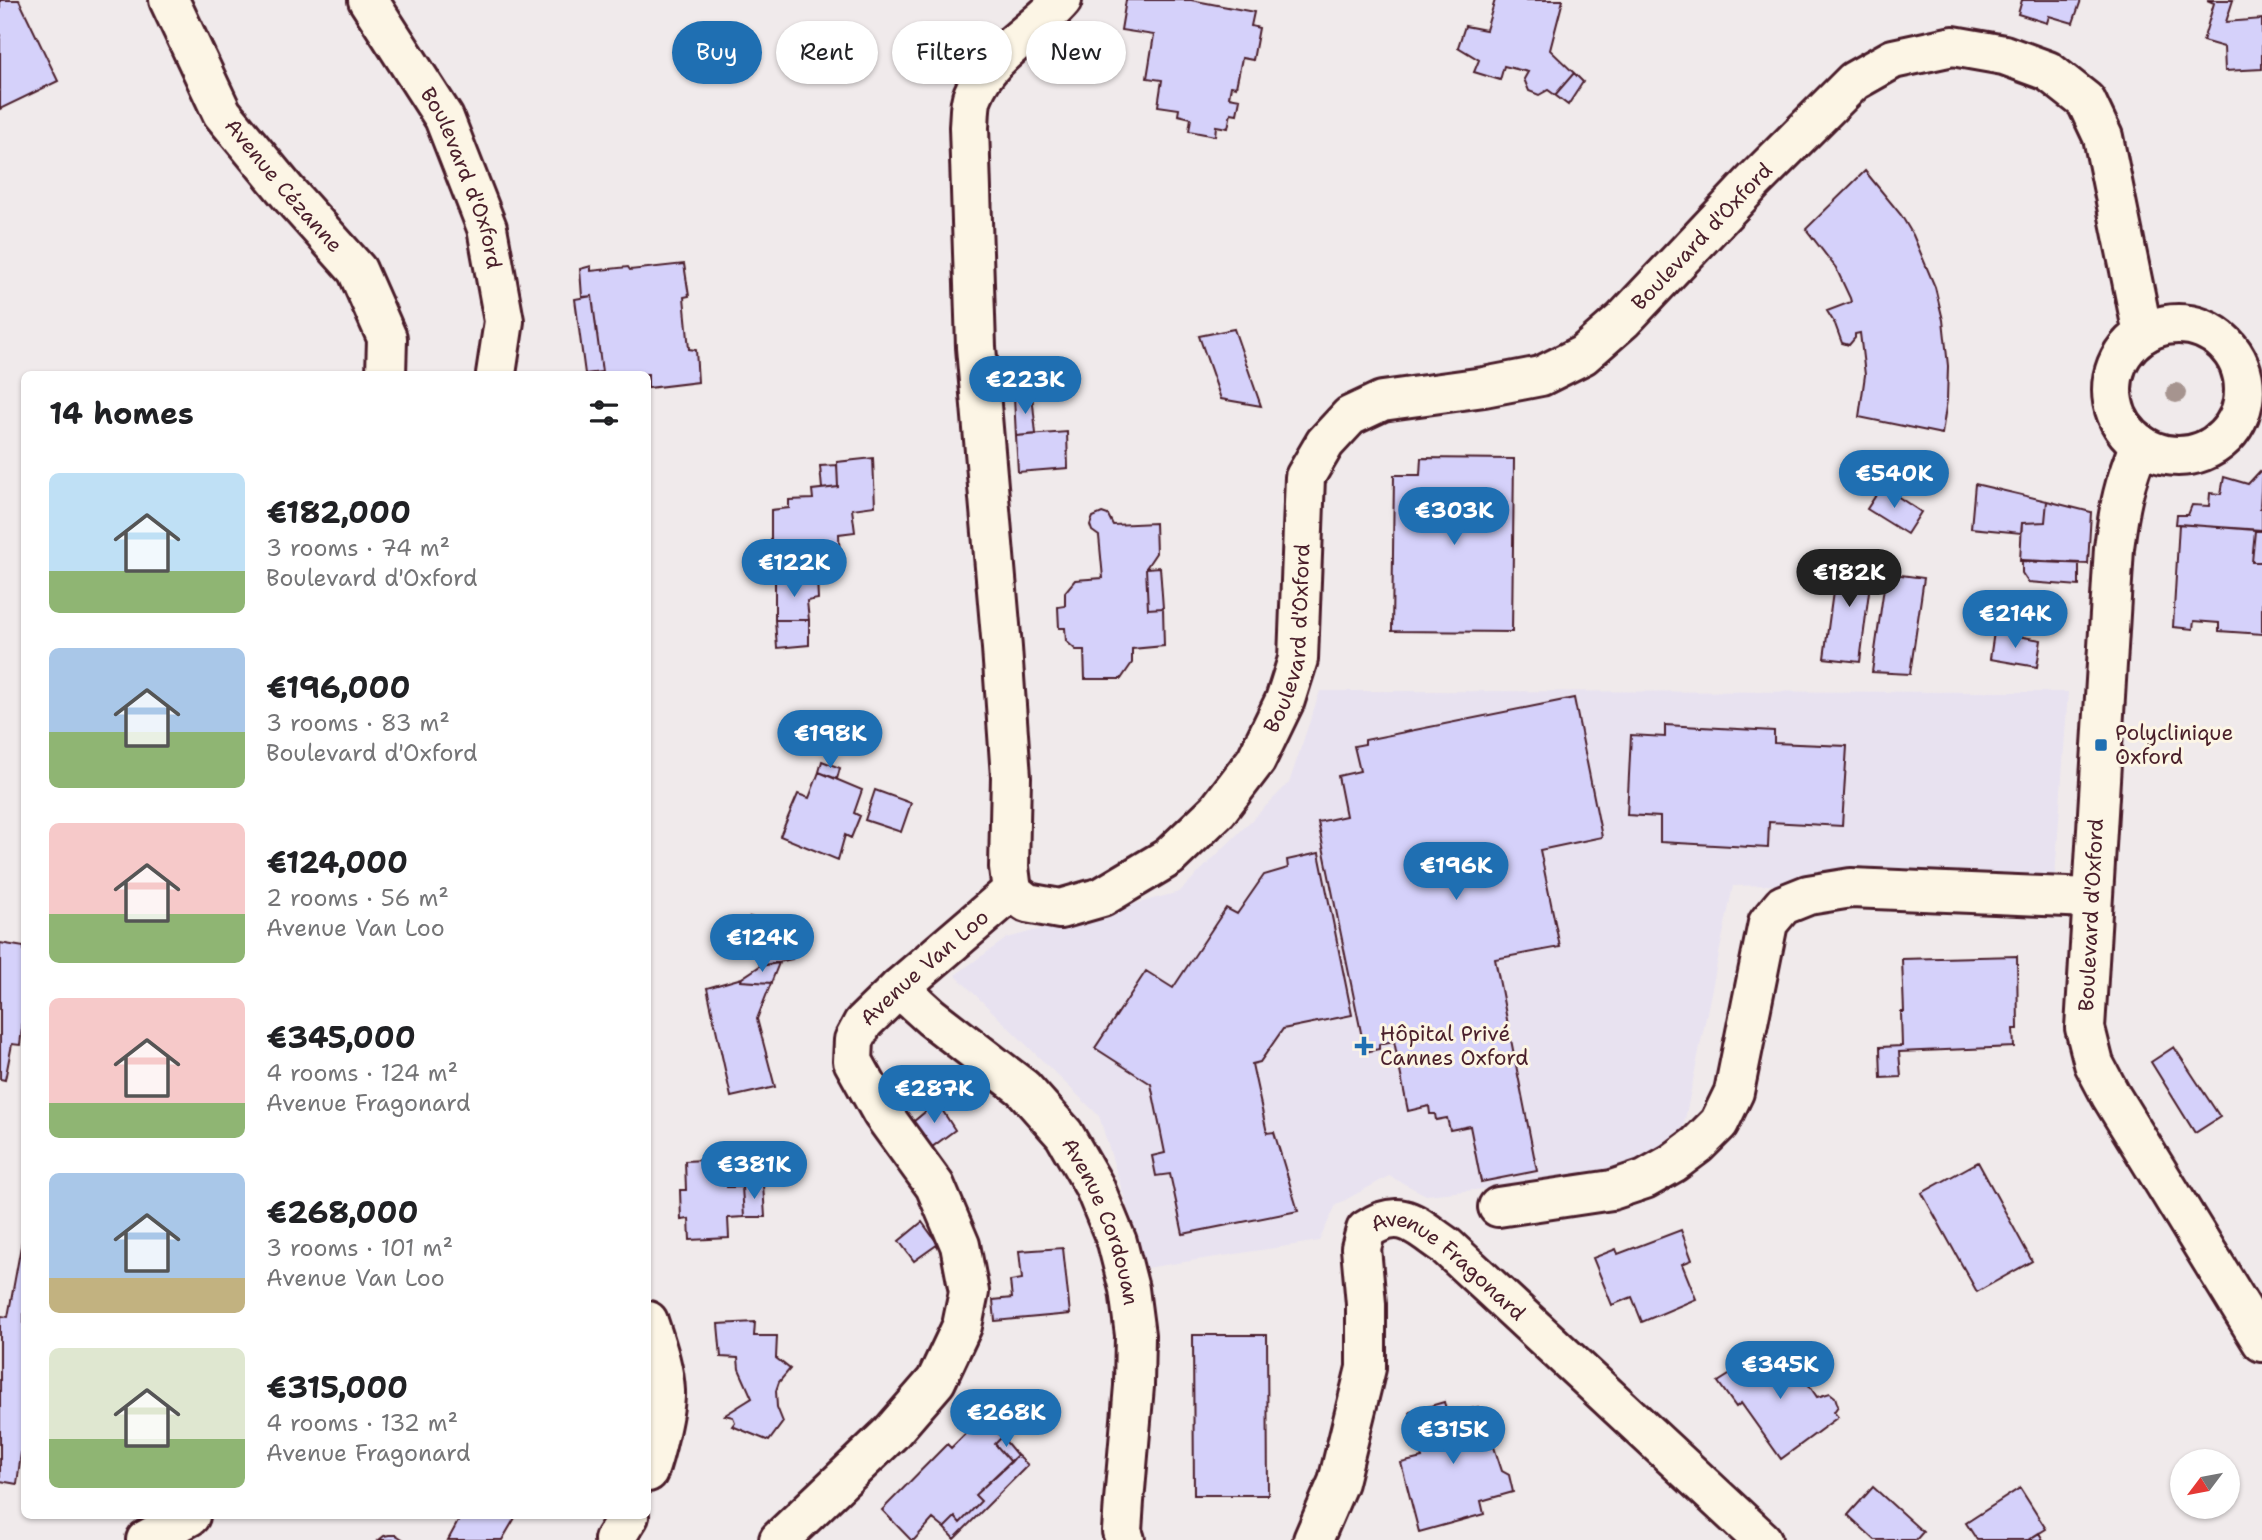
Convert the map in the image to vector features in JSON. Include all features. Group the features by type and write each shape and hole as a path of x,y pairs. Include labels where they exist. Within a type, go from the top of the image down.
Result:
{"street":[{"name":"Avenue Cézanne","path":"169,0 222,113 288,193 357,270 387,338 386,371"},
{"name":"Boulevard d'Oxford","path":"368,0 444,118 487,228 504,321 496,371"},
{"path":"1012,891 1009,867 1011,777 976,347 969,127 971,97 983,75 1049,16 1062,0"},
{"name":"Boulevard d'Oxford","path":"1012,891 1027,903 1060,909 1101,897 1169,857 1218,810 1256,760 1285,701 1298,659 1305,477 1325,443 1350,416 1382,401 1541,376 1583,355 1623,320 1755,180 1854,81 1893,59 1953,46 2004,55 2048,71 2085,101 2103,137 2143,334"},
{"path":"2183,324 2203,329 2221,340 2252,372 2237,420 2223,438 2204,451 2183,456 2160,454 2140,444 2124,429 2115,409 2112,388 2116,367 2126,348 2143,334 2162,326 2183,324"},
{"name":"Boulevard d'Oxford","path":"2140,444 2127,475 2119,507 2114,548 2085,1028 2094,1064 2111,1096 2262,1342"},
{"path":"1498,1207 1612,1190 1645,1179 1681,1157 1719,1123 1734,1092 1768,923 1783,905 1808,895 1851,888 2092,898"},
{"name":"Avenue Van Loo","path":"779,1540 891,1433 936,1381 961,1326 969,1292 960,1245 935,1186 882,1113 853,1061 854,1040 863,1023 899,988 1012,891"},
{"name":"Avenue Cordouan","path":"899,988 931,1017 1023,1088 1063,1134 1094,1186 1118,1242 1129,1289 1135,1335 1134,1386 1126,1467 1114,1537"},
{"name":"Avenue Fragonard","path":"1313,1540 1338,1482 1366,1368 1366,1304 1361,1248 1366,1230 1380,1220 1396,1217 1412,1223 1446,1246 1762,1540"},
{"path":"651,1330 666,1392 651,1464"},
{"path":"146,1540 184,1519"},
{"path":"614,1540 627,1519"}],"shaded area":[{"name":"Hôpital Privé Cannes Oxford","path":"1320,691 2068,692 2055,877 1733,886 1682,1134 1617,1175 1426,1195 1389,1176 1336,1205 1319,1241 1146,1268 1099,1116 955,975 1007,938 1179,892 1289,783"}],"building":[{"path":"0,0 19,0 58,81 0,109"},
{"path":"1126,0 1191,0 1254,12 1251,26 1259,28 1253,60 1242,58 1236,87 1231,86 1229,97 1240,99 1237,114 1231,113 1228,128 1216,126 1215,136 1189,131 1191,118 1178,115 1179,109 1158,106 1162,80 1147,78 1154,35 1126,31 1126,21 1122,21"},
{"path":"1495,0 1563,0 1550,50 1574,73 1555,95 1548,90 1539,95 1529,91 1524,79 1528,72 1504,66 1500,80 1474,72 1479,60 1458,47 1465,26 1486,30"},
{"path":"2022,0 2081,0 2073,23 2049,16 2047,23 2018,14"},
{"path":"2207,0 2233,0 2226,22 2262,19 2262,69 2225,71 2224,47 2203,41 2214,3"},
{"path":"1574,73 1583,82 1568,105 1555,95"},
{"path":"1865,171 1901,215 1913,235 1935,287 1943,320 1948,366 1942,434 1859,417 1865,375 1860,333 1855,334 1849,345 1842,343 1827,311 1851,302 1850,298 1836,268 1806,229"},
{"path":"684,264 689,296 684,297 689,349 696,350 698,382 651,388 651,371 602,371 592,296 582,297 580,269 591,266 591,271 628,267 630,270"},
{"path":"592,296 602,371 585,371 575,299"},
{"path":"1234,329 1261,406 1221,399 1199,336"},
{"path":"1032,394 1036,434 1016,436 1014,397"},
{"path":"1067,432 1068,468 1018,472 1016,436"},
{"path":"873,458 875,506 852,509 855,532 839,534 840,564 829,563 828,577 775,581 776,562 771,561 771,510 789,508 789,500 813,499 812,490 838,487 837,462"},
{"path":"1421,458 1514,459 1512,632 1392,631 1394,475 1420,475"},
{"path":"837,465 838,487 822,489 820,466"},
{"path":"2260,471 2262,530 2176,524 2177,515 2188,515 2192,505 2209,506 2210,493 2221,494 2224,477 2248,484"},
{"path":"1975,484 2047,501 2045,522 2022,523 2021,533 1971,528"},
{"path":"1882,486 1921,512 1907,534 1867,509"},
{"path":"2047,501 2091,512 2088,564 2020,561 2022,523 2045,522"},
{"path":"1102,513 1108,515 1113,525 1155,523 1156,553 1146,568 1148,609 1163,608 1164,646 1132,649 1132,663 1121,679 1085,679 1084,650 1076,650 1066,641 1065,628 1059,628 1058,607 1065,606 1065,592 1075,580 1103,578 1099,536 1092,531 1090,525 1093,517"},
{"path":"2179,524 2255,530 2252,562 2262,562 2262,634 2219,631 2219,623 2194,621 2193,629 2173,627"},
{"path":"2255,531 2262,531 2262,562 2252,562"},
{"path":"1838,555 1873,560 1860,662 1824,658"},
{"path":"2022,560 2079,563 2079,586 2028,582 2022,573"},
{"path":"1160,567 1163,608 1148,609 1146,568"},
{"path":"1886,573 1924,578 1910,674 1872,672"},
{"path":"817,578 818,599 807,601 809,620 775,620 775,581"},
{"path":"775,620 809,620 809,645 777,648"},
{"path":"1994,632 2041,640 2037,667 1990,659"},
{"path":"1574,698 1602,837 1540,850 1560,947 1495,959 1537,1171 1481,1182 1470,1126 1450,1130 1447,1118 1436,1120 1435,1114 1430,1114 1429,1106 1408,1111 1394,1041 1379,1044 1379,1049 1365,1052 1318,822 1346,816 1338,776 1360,771 1354,746 1365,744 1365,740"},
{"path":"1665,725 1774,731 1774,743 1847,746 1842,826 1769,822 1768,848 1660,842 1660,817 1627,815 1631,735 1665,737"},
{"path":"822,761 840,768 837,779 819,772"},
{"path":"819,772 862,790 854,813 860,816 851,838 845,835 838,860 780,836 798,794 809,798"},
{"path":"875,790 911,803 901,832 865,820"},
{"path":"1319,853 1352,1015 1283,1029 1260,1062 1252,1064 1267,1133 1274,1132 1298,1211 1183,1234 1170,1174 1156,1176 1152,1156 1165,1153 1151,1084 1095,1048 1146,971 1173,988 1226,908 1237,914 1264,875 1288,868 1287,860"},
{"path":"750,917 787,928 792,959 760,966"},
{"path":"0,943 21,946 21,1037 20,1045 12,1044 5,1080 0,1079"},
{"path":"2017,956 2018,1029 2013,1029 2014,1047 1899,1052 1901,1077 1881,1078 1880,1047 1902,1046 1902,959"},
{"path":"779,963 771,983 741,981 760,966"},
{"path":"742,978 741,981 771,983 757,1019 775,1087 731,1097 707,988"},
{"path":"2174,1047 2220,1117 2195,1133 2151,1062"},
{"path":"937,1102 955,1130 932,1147 913,1122"},
{"path":"725,1159 727,1187 742,1187 744,1217 728,1218 729,1238 690,1240 689,1219 681,1220 680,1190 686,1190 685,1161"},
{"path":"1978,1162 2032,1261 1977,1292 1922,1193"},
{"path":"763,1184 765,1217 744,1217 742,1187"},
{"path":"922,1222 938,1244 914,1261 899,1241"},
{"path":"1681,1230 1692,1260 1682,1264 1696,1299 1642,1322 1632,1297 1612,1305 1593,1258 1616,1249 1618,1254"},
{"path":"21,1246 21,1454 17,1484 0,1481 0,1316 8,1317"},
{"path":"1063,1248 1070,1314 995,1321 993,1300 1012,1298 1010,1281 1022,1279 1019,1251"},
{"path":"755,1322 754,1336 777,1336 776,1358 790,1369 779,1382 776,1391 777,1407 783,1422 769,1441 732,1426 735,1422 733,1417 725,1415 752,1398 739,1369 738,1358 721,1357 718,1324"},
{"path":"1193,1335 1267,1335 1268,1495 1194,1495"},
{"path":"1787,1346 1801,1367 1798,1369 1817,1397 1830,1393 1835,1397 1838,1406 1834,1412 1838,1417 1781,1459 1741,1403 1736,1407 1718,1382 1756,1358 1760,1364"},
{"path":"1444,1402 1448,1415 1478,1407 1480,1416 1491,1413 1498,1437 1493,1444 1502,1471 1509,1475 1513,1492 1481,1501 1484,1514 1419,1532 1401,1463 1422,1458 1410,1412"},
{"path":"982,1417 1002,1437 995,1444 1011,1462 975,1495 981,1501 960,1523 955,1517 944,1528 933,1519 911,1540 882,1510 947,1444 951,1448"},
{"path":"1002,1437 1017,1455 1011,1462 995,1444"},
{"path":"1017,1455 1028,1465 954,1539 944,1528 955,1517 960,1523 981,1501 975,1495"},
{"path":"1873,1487 1923,1532 1916,1540 1875,1540 1848,1515"},
{"path":"2020,1488 2046,1529 2028,1540 1977,1540 1966,1523"},
{"path":"459,1519 514,1519 502,1540 448,1540"},
{"path":"2039,1533 2043,1540 2028,1540"},
{"path":"396,1535 404,1540 379,1540"}],"place":[{"name":"Polyclinique Oxford","path":"2101,745"},
{"name":"Hôpital Privé Cannes Oxford","path":"1364,1046"}]}
